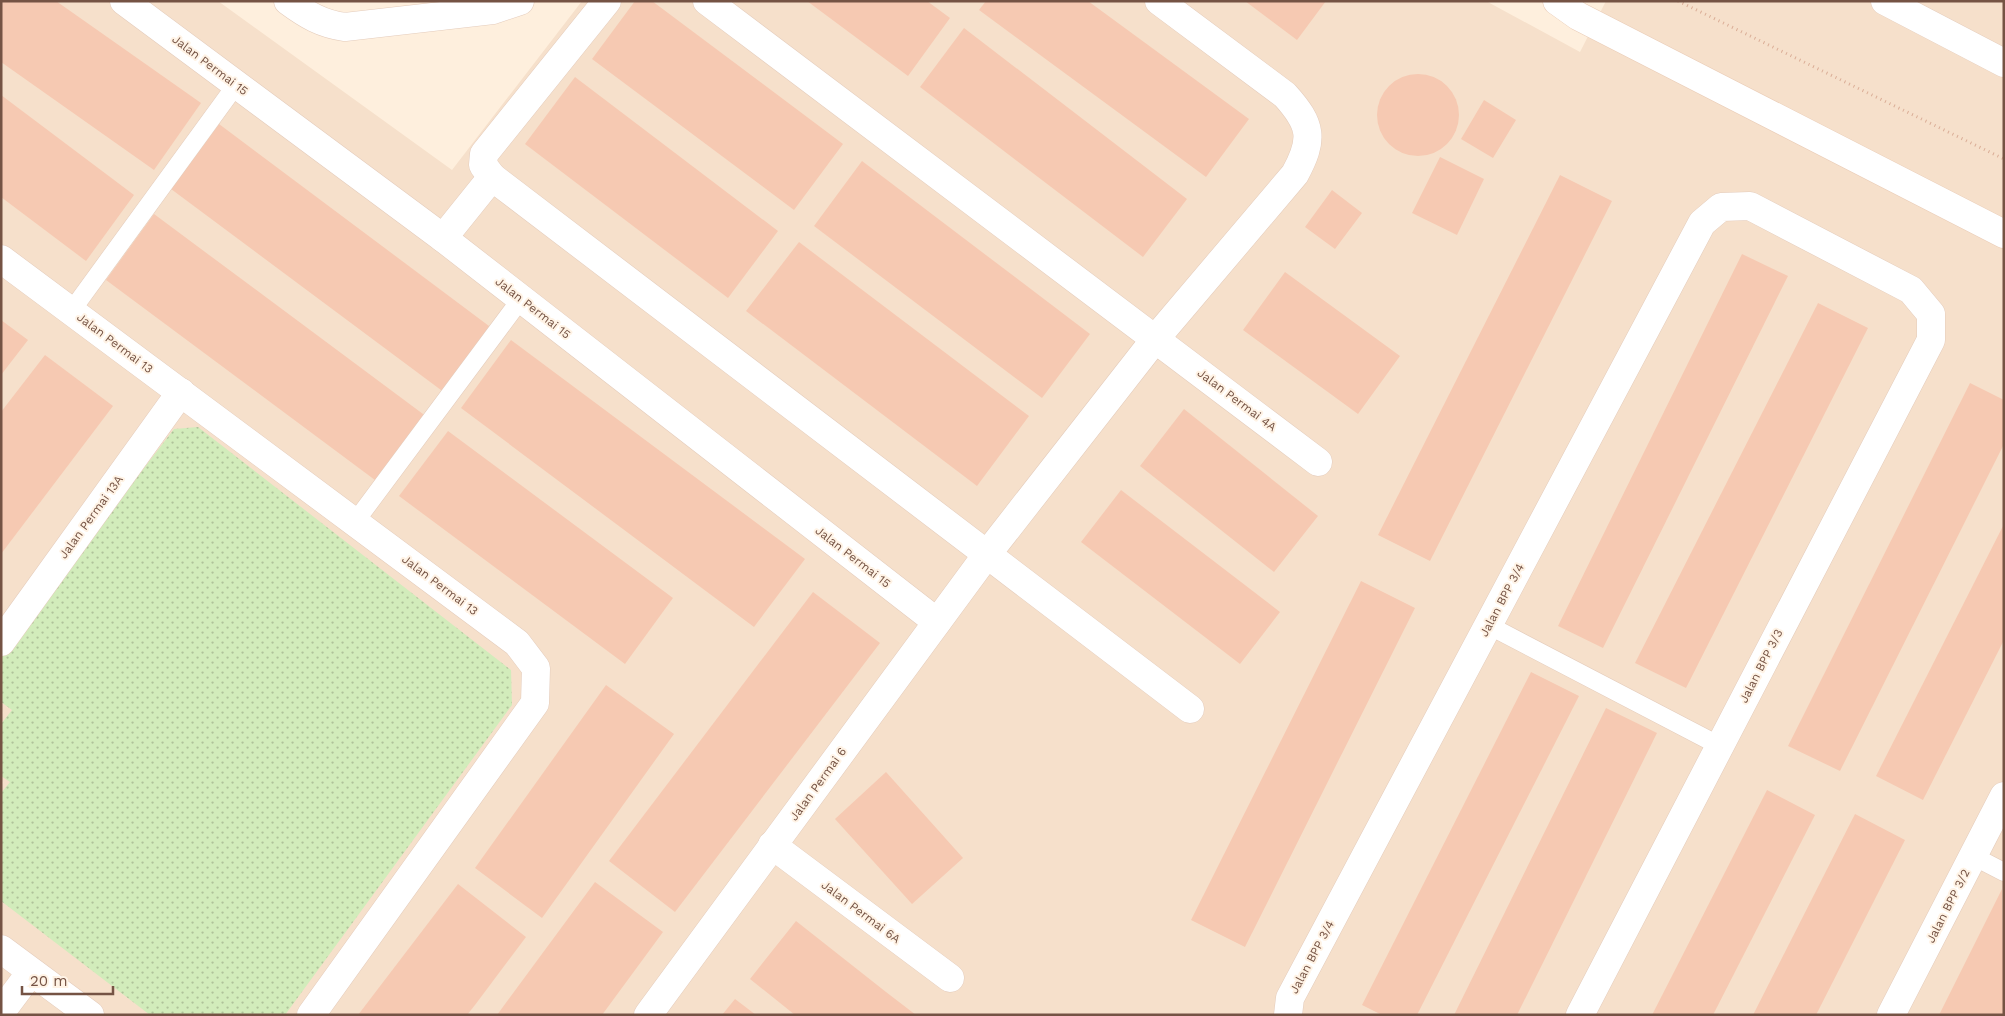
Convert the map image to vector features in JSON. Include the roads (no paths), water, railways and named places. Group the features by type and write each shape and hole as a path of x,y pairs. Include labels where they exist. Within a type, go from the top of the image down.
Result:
{"street":[{"name":"Jalan Permai 15","path":"124,1 443,238 936,622"},
{"path":"288,1 307,16 325,24 345,27 493,10 520,1"},
{"path":"607,1 484,154 483,165 492,177 988,553 1190,709"},
{"name":"Jalan Permai 4A","path":"707,1 1318,462"},
{"name":"Jalan Permai 6","path":"648,1015 988,553 1156,338 1295,174 1306,154 1308,133 1300,112 1286,95 1159,1"},
{"path":"1557,1 1586,21 2004,234"},
{"path":"1885,1 2004,63"},
{"path":"443,238 492,177"},
{"name":"Jalan BPP 3/4","path":"1289,1006 1702,223 1721,207 1750,206 1912,290 1931,314"},
{"name":"Jalan Permai 13","path":"1,259 517,643 536,668 535,702 310,1015"},
{"name":"Jalan BPP 3/3","path":"1580,1015 1931,340 1931,314"},
{"name":"Jalan Permai 13A","path":"1,642 181,392"},
{"name":"Jalan BPP 3/2","path":"1891,1015 2004,796"},
{"name":"Jalan Permai 6A","path":"772,845 950,978"},
{"path":"1,949 90,1015"},
{"path":"1,1012 31,972"}],"lane":[{"path":"72,310 236,84"},
{"path":"356,522 521,299"},
{"path":"1488,626 1720,746"},
{"path":"1973,856 2004,872"}]}
